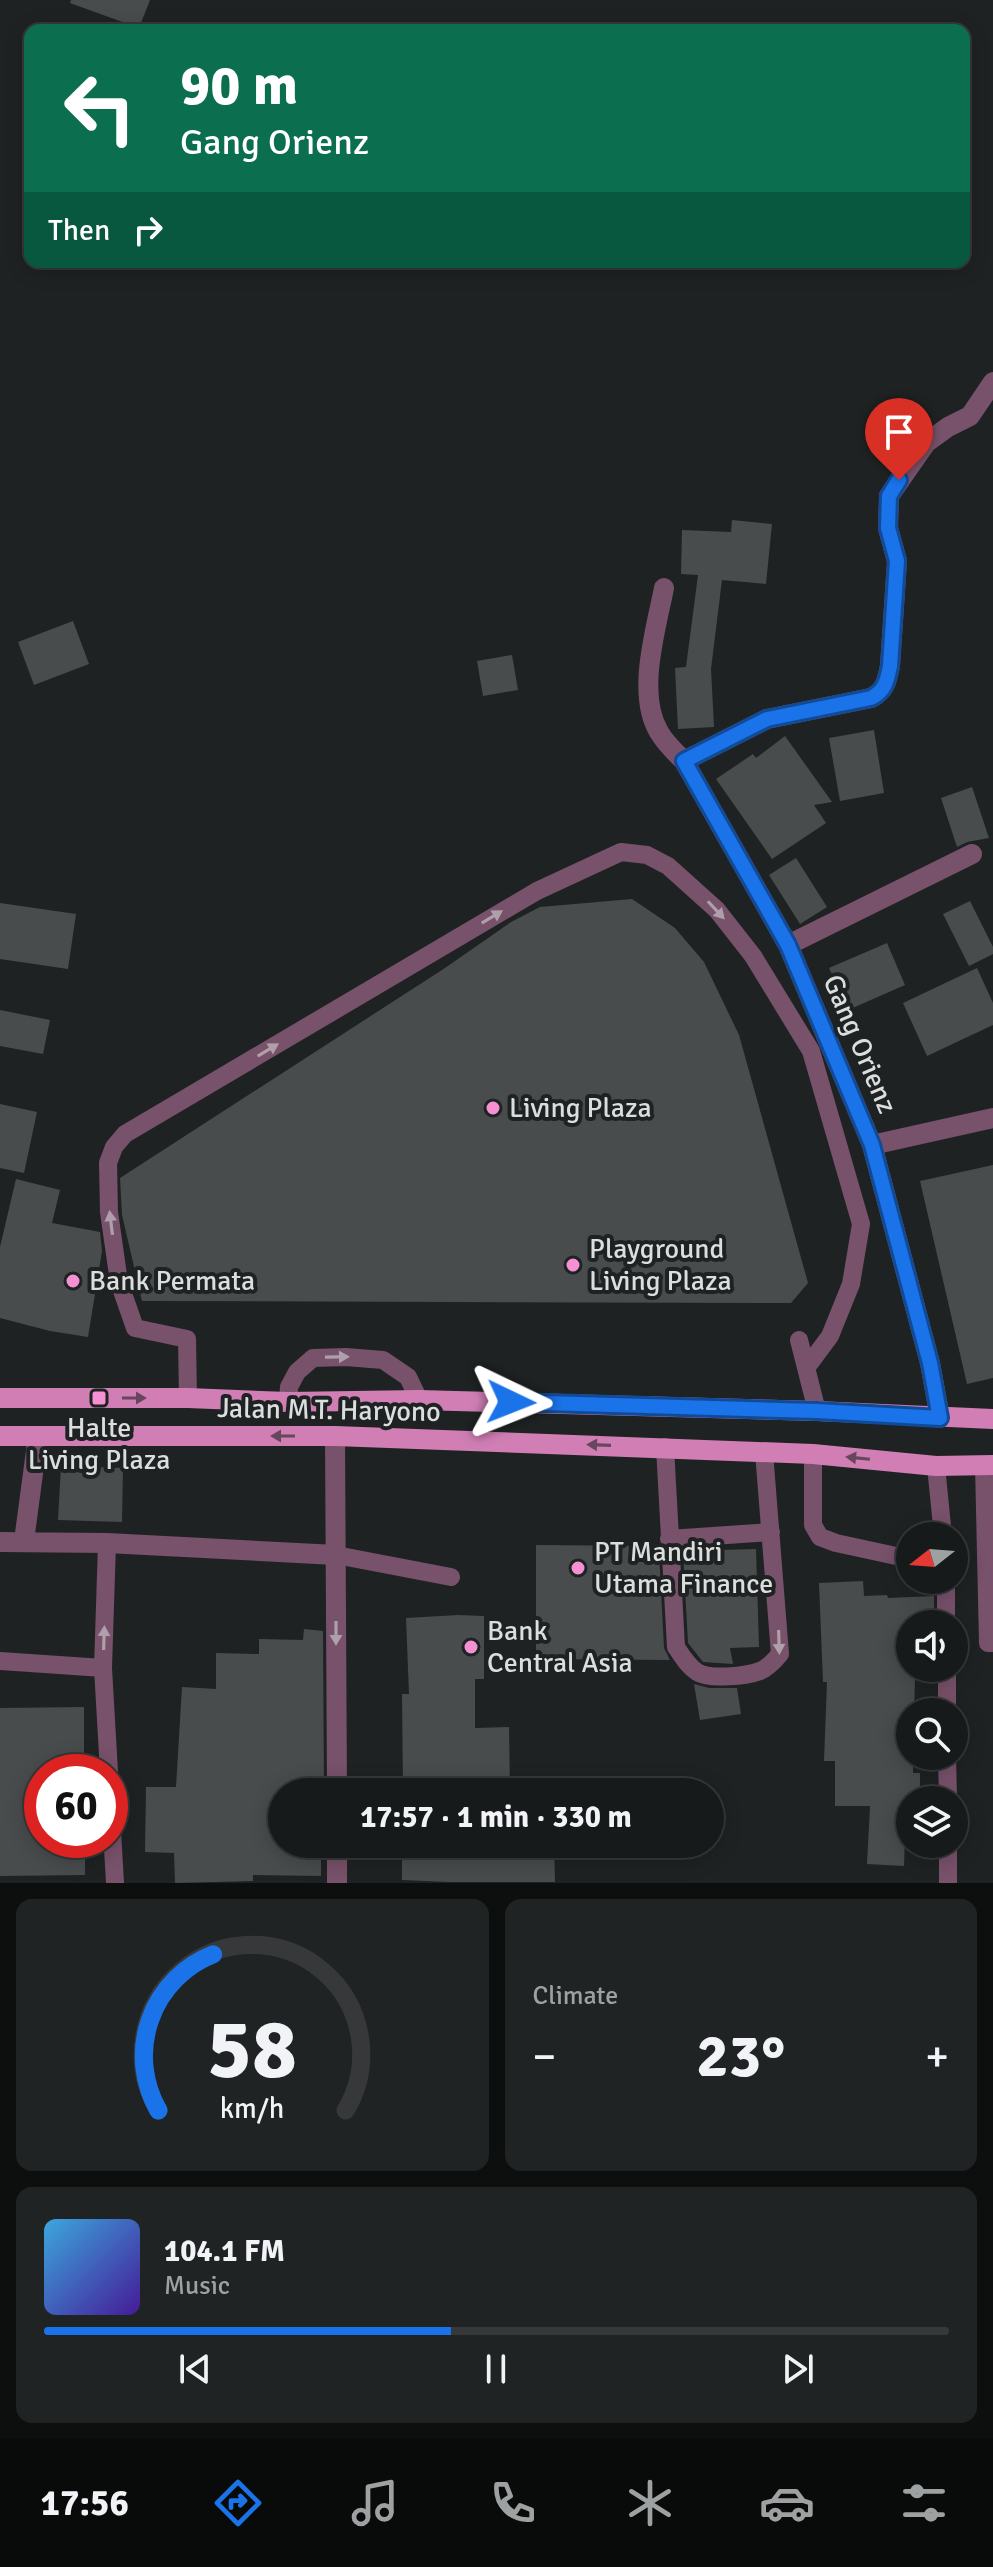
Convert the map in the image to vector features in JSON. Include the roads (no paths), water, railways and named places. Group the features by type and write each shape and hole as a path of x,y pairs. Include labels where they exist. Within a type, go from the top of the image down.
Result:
{"main road":[{"name":"Jalan M.T. Haryono","path":"0,1398 188,1398 288,1402 419,1400 993,1419"},
{"name":"Jalan M.T. Haryono","path":"0,1436 335,1436 665,1447 813,1454 936,1466 988,1465"}],"street":[{"path":"684,761 767,719 871,698 880,693 887,682 890,666 897,561 888,528 889,496 926,443 970,416 993,382"},
{"name":"Gang Orienz","path":"664,588 652,648 651,713 657,729 684,761 788,945 872,1145 930,1363 940,1418"},
{"path":"788,945 972,854"},
{"path":"872,1145 993,1118"},
{"path":"24,1541 38,1436"},
{"path":"335,1436 337,1778"},
{"path":"0,1542 107,1543 336,1555"},
{"path":"337,1858 337,1883"}],"lane":[{"path":"188,1398 187,1339 135,1328 119,1282 109,1212 108,1163 114,1147 125,1134 537,891 621,852 647,855 668,866 717,910 753,956 811,1051 861,1224 851,1284 830,1336 807,1367"},
{"path":"799,1340 817,1411"},
{"path":"288,1402 289,1387 297,1372 313,1358 346,1357 383,1360 408,1377 419,1400"},
{"path":"665,1447 676,1647 700,1674 743,1675 763,1670 780,1654 764,1452"},
{"path":"813,1454 813,1525 820,1537 896,1556"},
{"path":"988,1465 988,1643 993,1643"},
{"path":"936,1466 942,1522"},
{"path":"669,1539 771,1532"},
{"path":"107,1543 103,1668 108,1754"},
{"path":"336,1555 451,1577"},
{"path":"0,1661 103,1668"},
{"path":"114,1858 115,1883"},
{"path":"948,1858 948,1883"}],"place":[{"name":"Living Plaza","path":"493,1108"},
{"name":"Playground Living Plaza","path":"573,1265"},
{"name":"Bank Permata","path":"73,1281"},
{"name":"Halte Living Plaza","path":"99,1398"},
{"name":"PT Mandiri Utama Finance","path":"578,1568"},
{"name":"Bank Central Asia","path":"471,1647"}]}
